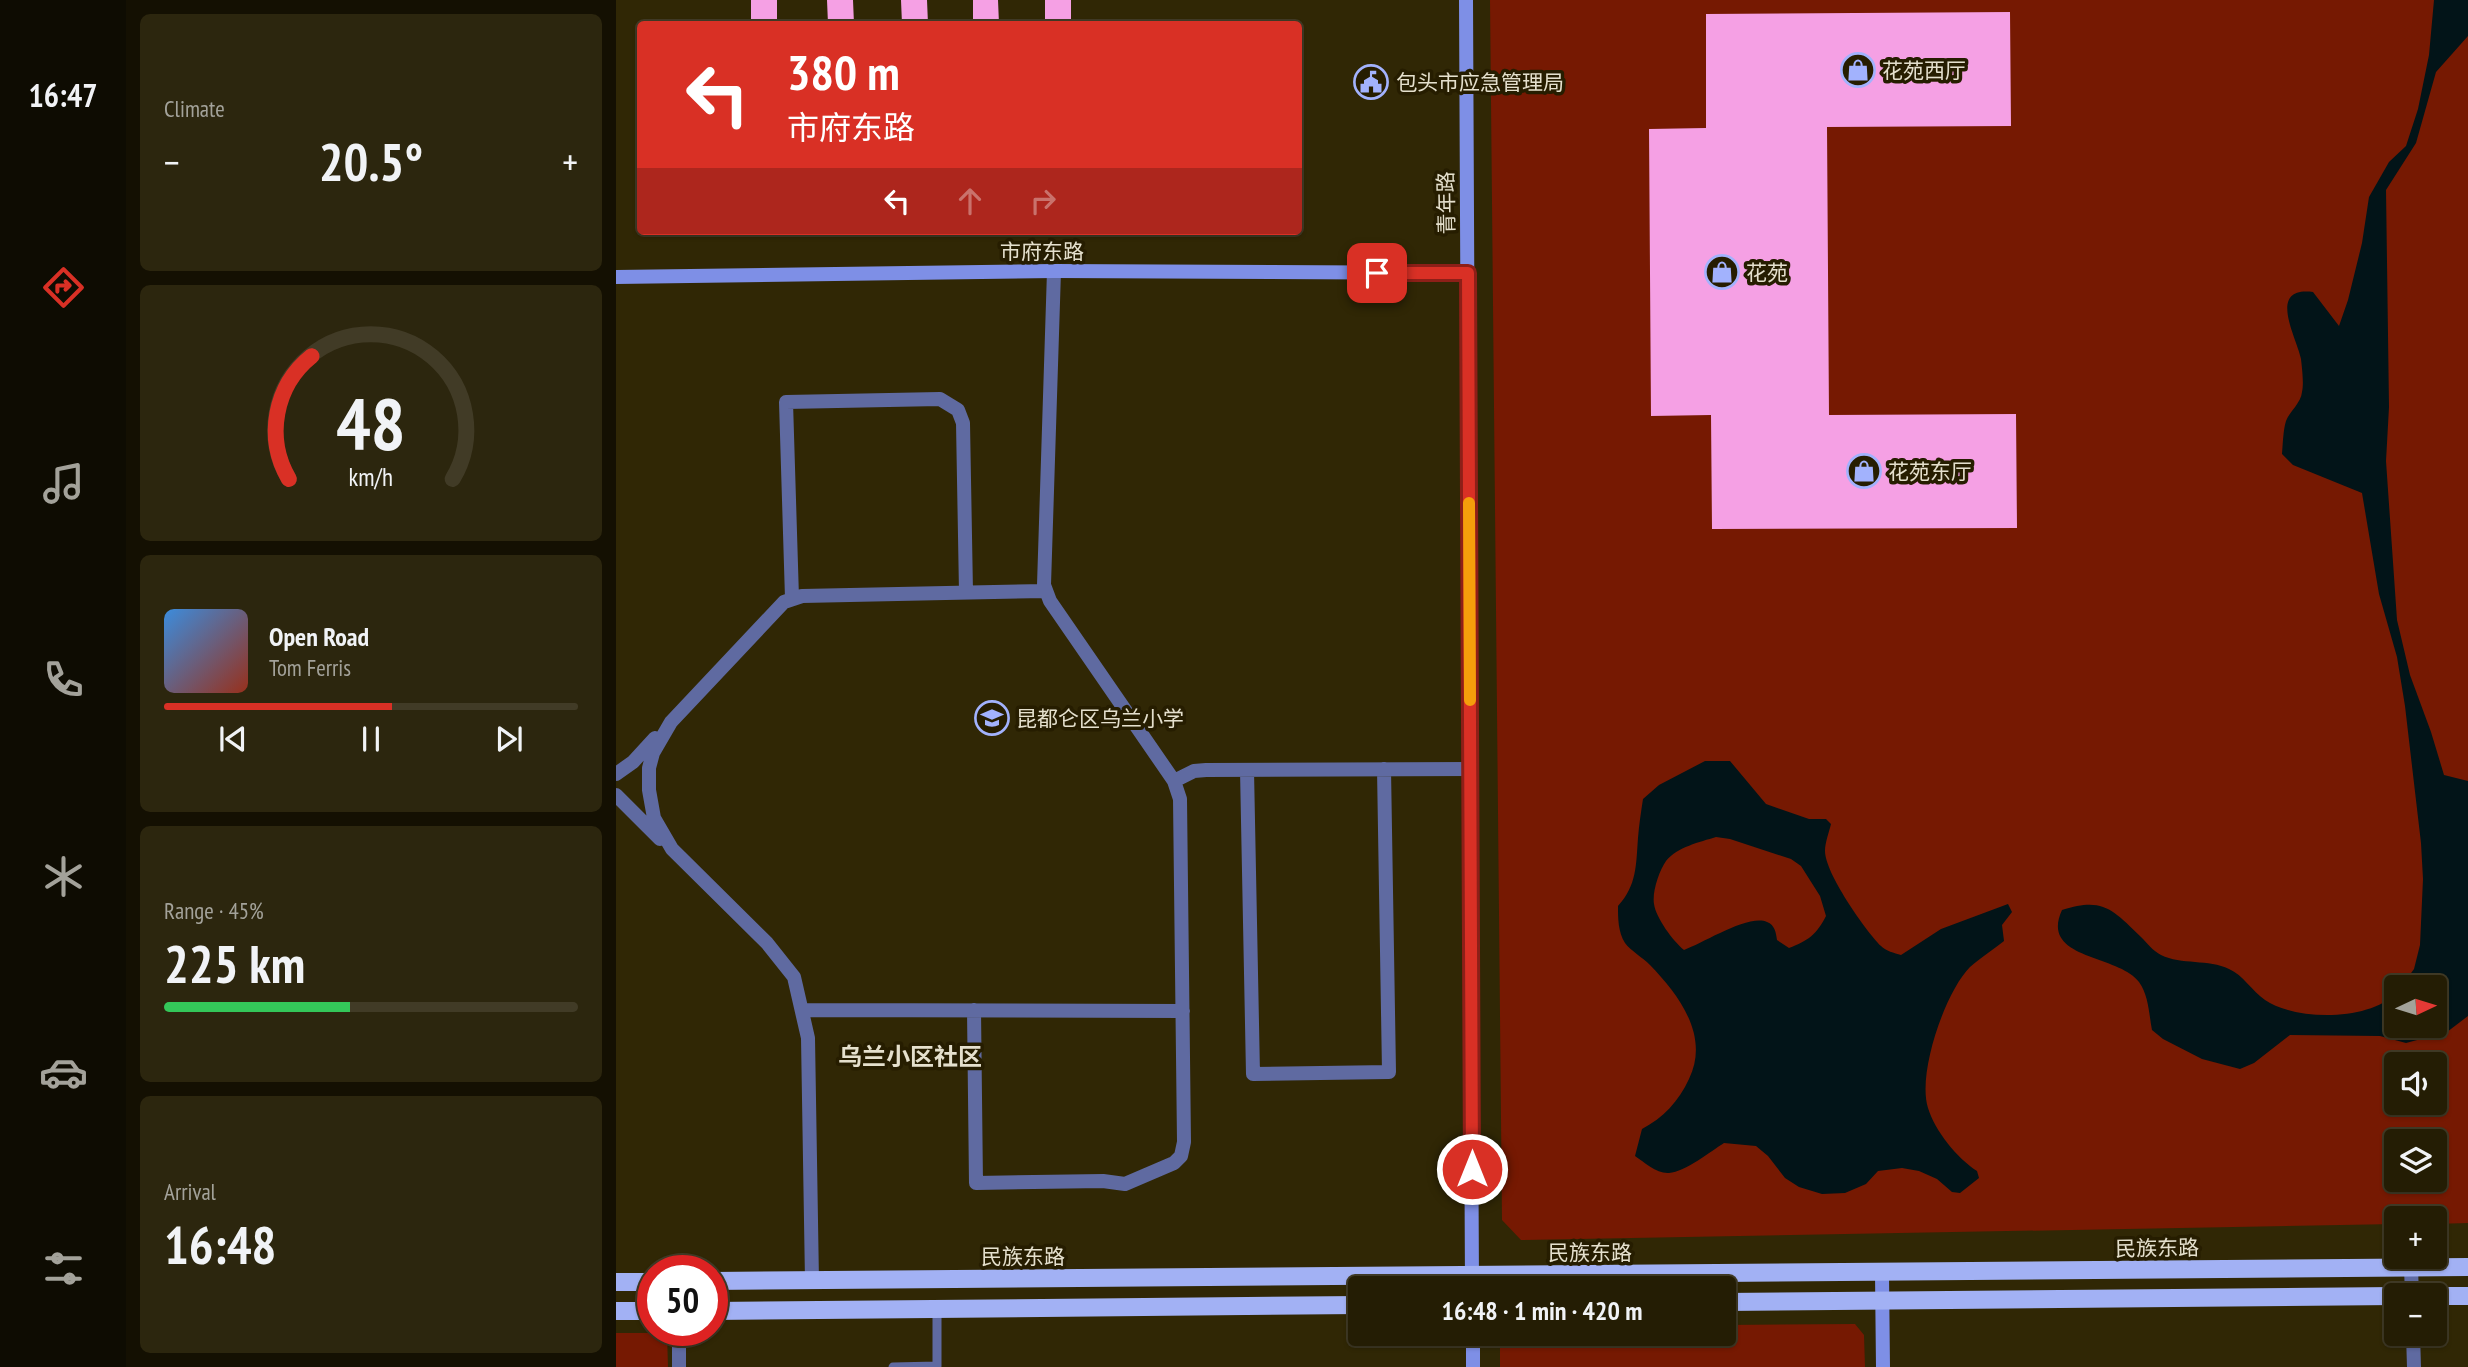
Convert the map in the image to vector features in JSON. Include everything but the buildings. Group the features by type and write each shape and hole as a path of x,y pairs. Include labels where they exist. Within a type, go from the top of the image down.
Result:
{"main road":[{"name":"青年路","path":"1466,0 1472,1276"},
{"name":"市府东路","path":"616,277 1054,271 1468,273"},
{"name":"民族东路","path":"1736,1276 2384,1268"},
{"name":"民族东路","path":"2447,1268 2468,1268"},
{"path":"1882,1273 1883,1367"},
{"name":"民族东路","path":"728,1281 1348,1282"},
{"path":"616,1282 637,1282"},
{"path":"1736,1302 2384,1296"},
{"path":"2447,1296 2468,1296"},
{"path":"728,1311 1348,1305"},
{"path":"616,1311 637,1311"},
{"path":"1473,1346 1473,1367"}],"street":[{"path":"974,1010 976,1183 1103,1181 1125,1184 1174,1163 1181,1156 1184,1142 1182,808 1174,782 1045,591 1043,576 1054,271"},
{"path":"792,598 786,402 940,399 958,410 963,423 966,593"},
{"path":"616,774 632,762 784,602 792,598 1045,591"},
{"path":"671,722 653,753 649,768 649,790 654,818 672,849"},
{"path":"1247,770 1253,1074 1390,1072 1384,769"},
{"path":"1174,782 1194,771 1470,769"},
{"path":"616,795 711,886 781,958 794,977 808,1038 812,1281"},
{"path":"802,1010 1183,1011"},
{"path":"679,1346 679,1367"},
{"path":"2413,1346 2414,1367"}],"lane":[{"path":"893,1367 937,1366 937,1308"}],"shaded area":[{"path":"1490,0 2468,0 2468,1223 2447,1224 2447,1206 2384,1206 2384,1224 1521,1240 1502,1220"},
{"path":"2434,0 2468,0 2468,36 2436,72 2416,143 2386,190 2389,407 2386,461 2397,620 2410,675 2444,775 2468,781 2468,1016 2447,1032 2447,975 2410,975 2414,969 2420,945 2423,879 2421,843 2397,657 2379,594 2362,493 2293,465 2282,454 2286,421 2300,400 2303,384 2301,359 2287,305 2291,297 2299,292 2313,292 2339,326 2362,243 2369,197 2389,162 2406,146 2418,109 2429,55"},
{"path":"1705,761 1730,761 1766,804 1809,819 1826,819 1831,824 1825,851 1832,873 1866,928 1881,946 1893,953 1901,955 1941,929 2008,904 2012,912 2002,925 2004,941 1970,967 1951,995 1935,1034 1926,1075 1928,1108 1936,1126 1955,1151 1977,1171 1979,1178 1960,1193 1952,1192 1937,1179 1919,1171 1902,1168 1878,1171 1866,1184 1845,1193 1822,1194 1799,1187 1785,1178 1768,1156 1756,1146 1724,1143 1690,1165 1669,1173 1655,1170 1635,1156 1642,1129 1675,1102 1695,1063 1694,1032 1681,1003 1650,965 1625,943 1619,925 1618,906 1629,890 1634,874 1643,799 1659,785","holes":["1716,837 1791,859 1801,866 1820,896 1826,916 1819,928 1802,943 1789,948 1777,940 1772,925 1759,921 1738,925 1684,950 1661,922 1655,910 1654,899 1655,888 1666,861 1689,846"]},
{"path":"2088,905 2106,908 2161,955 2229,969 2265,1000 2278,1007 2295,1012 2332,1015 2369,1009 2384,1002 2384,1037 2290,1035 2254,1063 2240,1069 2202,1059 2163,1039 2152,1030 2147,999 2139,982 2129,973 2084,954 2062,938 2058,926 2062,910"},
{"path":"2387,1038 2425,1038 2406,1043"},
{"path":"1855,1324 1864,1335 1865,1367 1500,1367 1500,1346 1736,1346 1736,1325"},
{"path":"616,1333 637,1333 637,1346 667,1346 668,1367 616,1367"}],"slow traffic":[{"path":"1469,503 1470,700"}],"place":[{"name":"花苑西厅","path":"1858,70"},
{"name":"包头市应急管理局","path":"1371,82"},
{"name":"花苑","path":"1722,272"},
{"name":"花苑东厅","path":"1864,471"},
{"name":"昆都仑区乌兰小学","path":"992,718"}],"district":[{"name":"乌兰小区社区","path":"910,1056"}],"route":[{"path":"1377,273 1468,273 1472,1169"}]}
